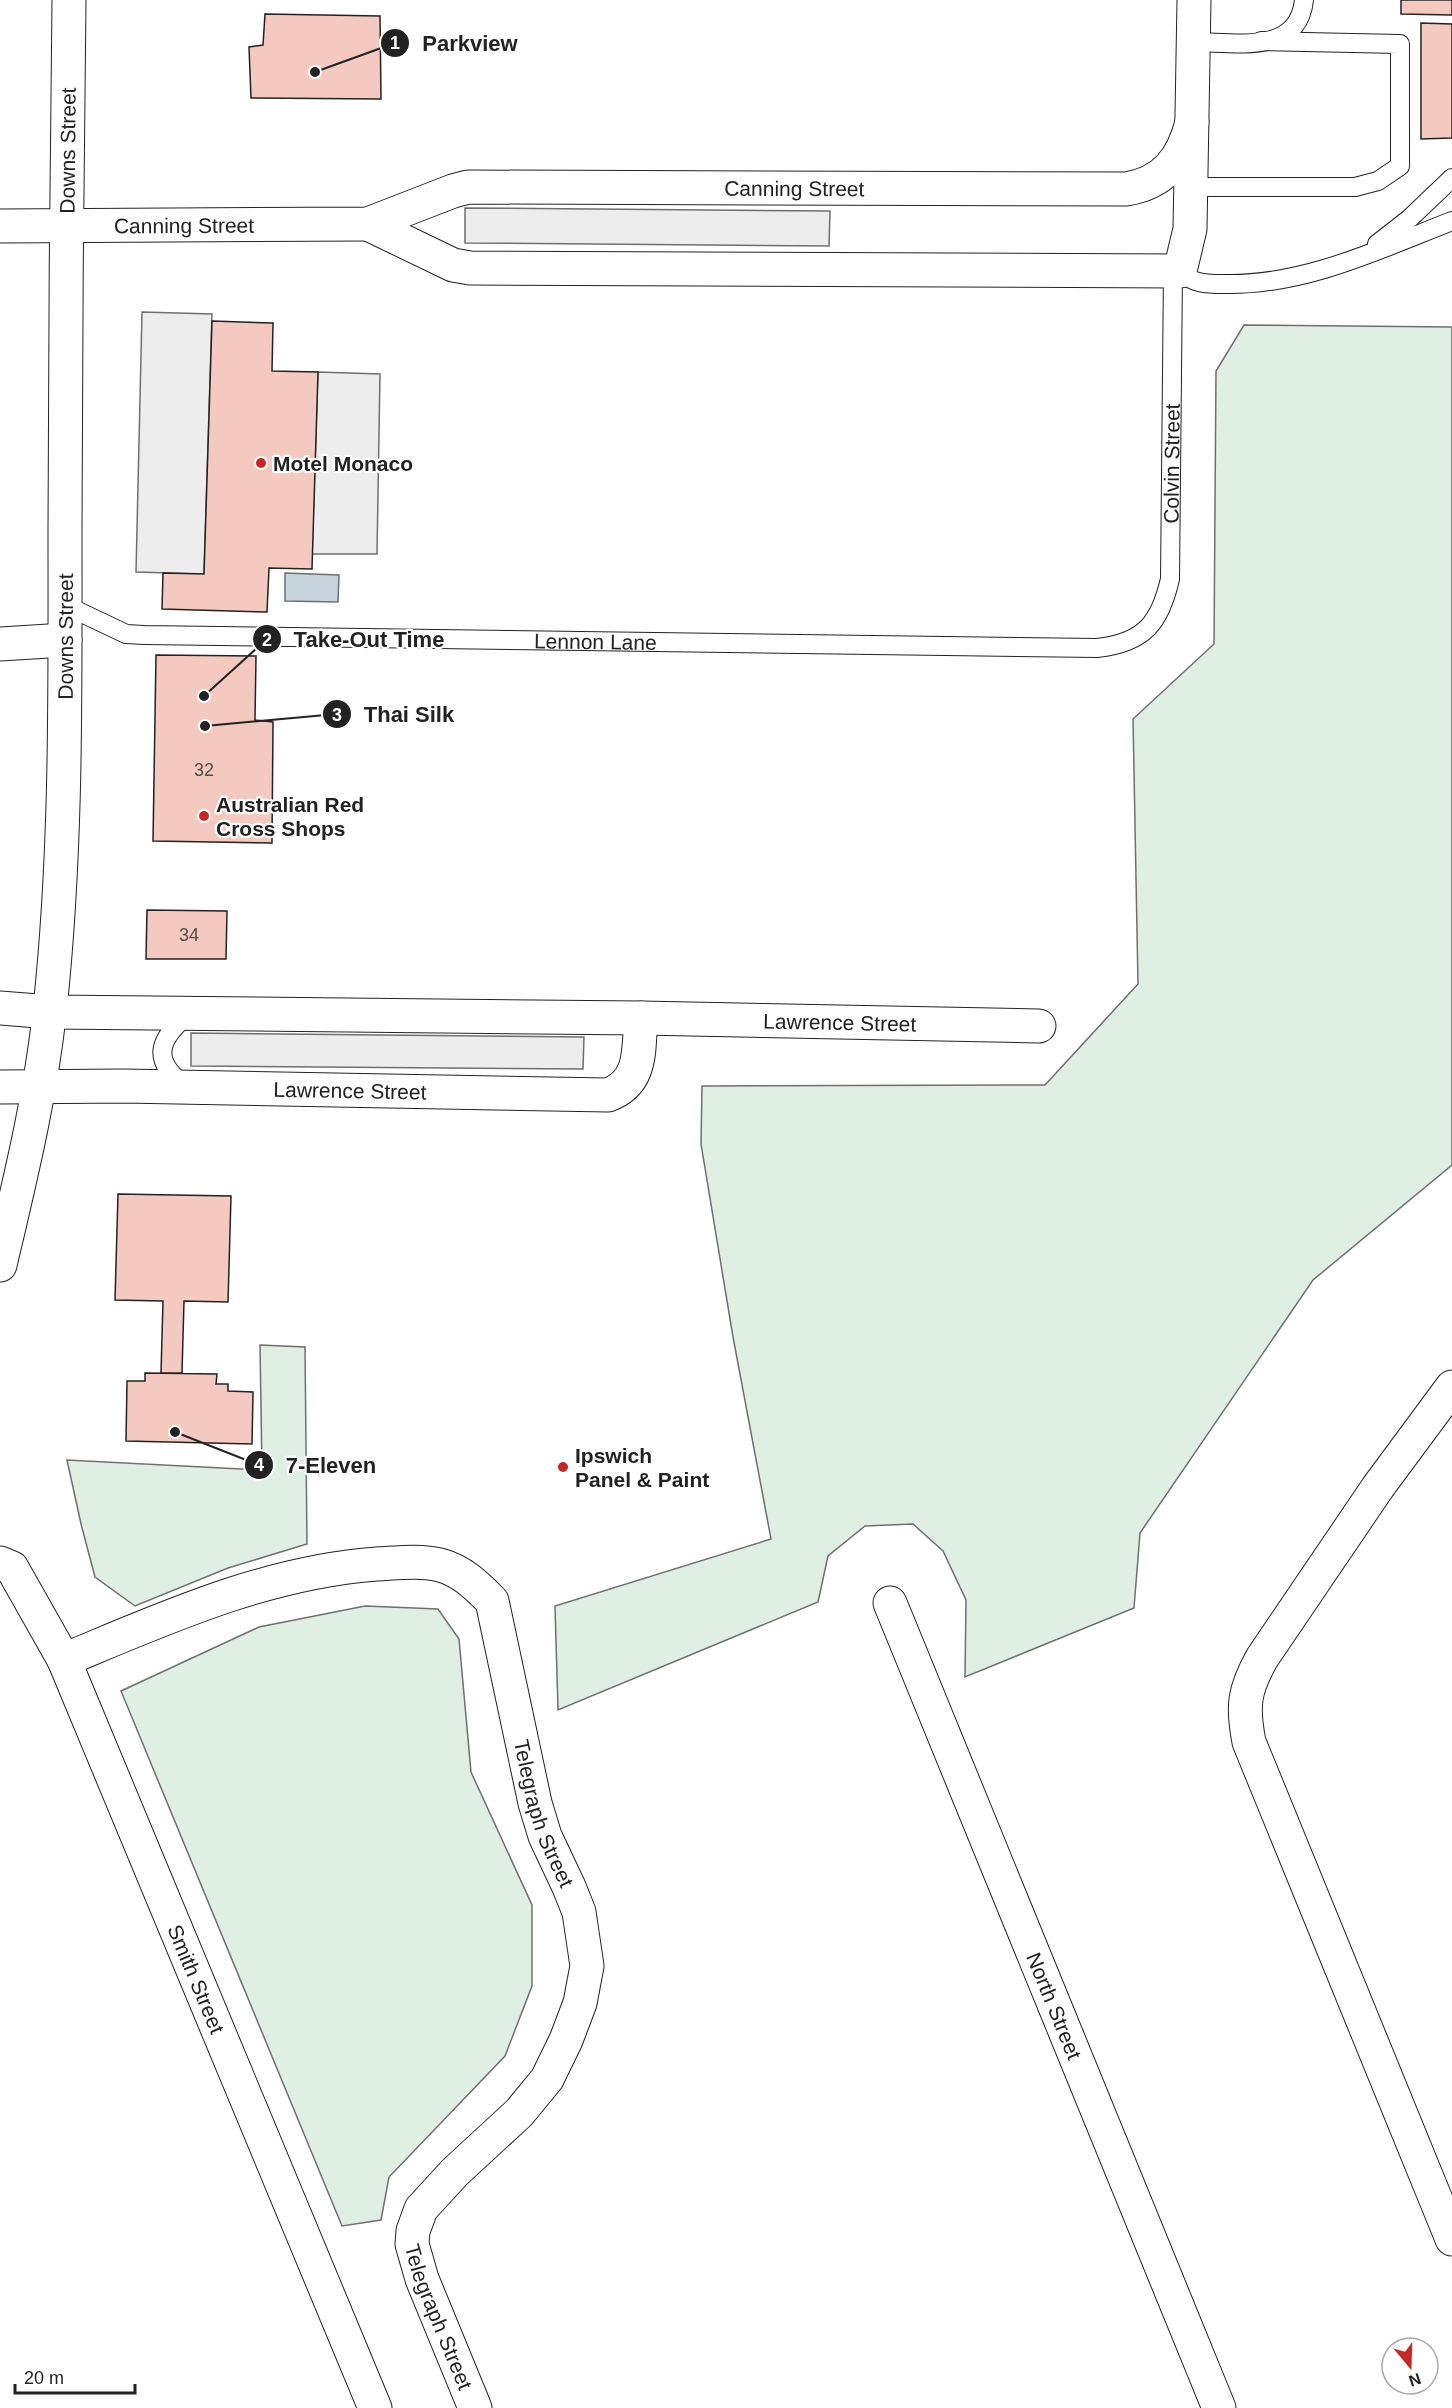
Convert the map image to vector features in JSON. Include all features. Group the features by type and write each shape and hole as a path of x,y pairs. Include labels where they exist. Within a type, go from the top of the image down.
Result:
{"street":[{"name":"Downs Street","path":"0,1265 38,1088 50,1012 60,902 64,798 66,605 66,225 69,0"},
{"name":"Colvin Street","path":"1177,271 1190,229 1194,0"},
{"name":"Canning Street","path":"0,226 368,224 468,187 1126,189 1146,184 1169,169 1187,143 1192,122"},
{"name":"Canning Street","path":"368,224 453,265 470,268 1177,271"},
{"path":"0,644 65,640"},
{"name":"Lawrence Street","path":"0,1008 50,1012 640,1018 1039,1026"},
{"name":"Lawrence Street","path":"0,1087 608,1095 626,1085 634,1072 640,1018"},
{"path":"1452,1388 1378,1487 1262,1658 1249,1681 1244,1701 1249,1742 1452,2239"},
{"name":"Telegraph Street","path":"64,1660 221,1596 300,1575 333,1569 403,1562 440,1565 470,1578 492,1600 535,1803 545,1836 579,1912 587,1966 580,2004 548,2079 519,2113 455,2172 421,2209 413,2231 412,2244 422,2278 475,2408"},
{"name":"Smith Street","path":"0,1563 12,1568 64,1660 375,2408"},
{"name":"North Street","path":"890,1604 1219,2408"}],"lane":[{"path":"1261,41 1276,40 1294,30 1304,0"},
{"path":"1191,187 1355,187 1378,181 1400,166 1400,44 1194,42"},
{"path":"1333,266 1379,242 1409,219 1452,178"},
{"path":"1177,271 1199,283 1264,283 1295,278 1452,221"},
{"name":"Colvin Street","path":"1130,641 1148,630 1158,615 1168,591 1172,567 1177,271"},
{"name":"Lennon Lane","path":"66,605 126,634 144,635 1097,648 1130,641"},
{"path":"189,1014 170,1030 162,1048 163,1057 170,1070 189,1088"}],"green space":[{"path":"1244,325 1452,327 1452,1165 1313,1280 1140,1533 1134,1608 965,1677 966,1600 943,1551 913,1524 865,1526 828,1556 818,1602 558,1710 555,1606 771,1539 733,1337 701,1144 702,1086 1045,1085 1138,984 1133,719 1214,644 1216,371"},
{"path":"260,1345 305,1347 307,1544 228,1568 135,1606 95,1577 67,1460 262,1470"},
{"path":"365,1606 438,1609 459,1639 471,1772 532,1905 532,1986 505,2056 389,2177 381,2220 342,2226 121,1691 259,1627"}],"shaded area":[{"path":"465,208 830,211 829,246 465,243"},
{"path":"142,312 212,314 204,574 136,572"},
{"path":"318,372 380,374 377,554 312,554"},
{"path":"285,573 339,575 338,602 285,601"},
{"path":"191,1033 584,1037 583,1069 191,1066"}],"building":[{"path":"1401,0 1452,0 1452,15 1401,14"},
{"path":"265,14 380,16 381,99 251,98 249,47 263,45"},
{"path":"1421,23 1452,24 1452,138 1421,139"},
{"name":"Motel Monaco","path":"212,321 273,323 272,371 318,372 312,569 269,568 267,612 162,609 163,573 204,574"},
{"path":"156,655 256,656 255,720 273,722 272,843 153,841"},
{"path":"147,910 227,911 226,959 146,959"},
{"path":"118,1194 231,1196 228,1302 184,1301 182,1373 161,1373 163,1301 115,1300"},
{"path":"145,1373 217,1374 216,1384 228,1384 228,1391 253,1392 252,1444 126,1441 127,1381 145,1381"}],"place":[{"name":"Parkview","path":"315,72"},
{"name":"Motel Monaco","path":"261,463"},
{"name":"Take-Out Time","path":"204,696"},
{"name":"Thai Silk","path":"205,726"},
{"name":"Australian Red Cross Shops","path":"204,816"},
{"name":"7-Eleven","path":"175,1432"},
{"name":"Ipswich Panel & Paint","path":"563,1467"}]}
